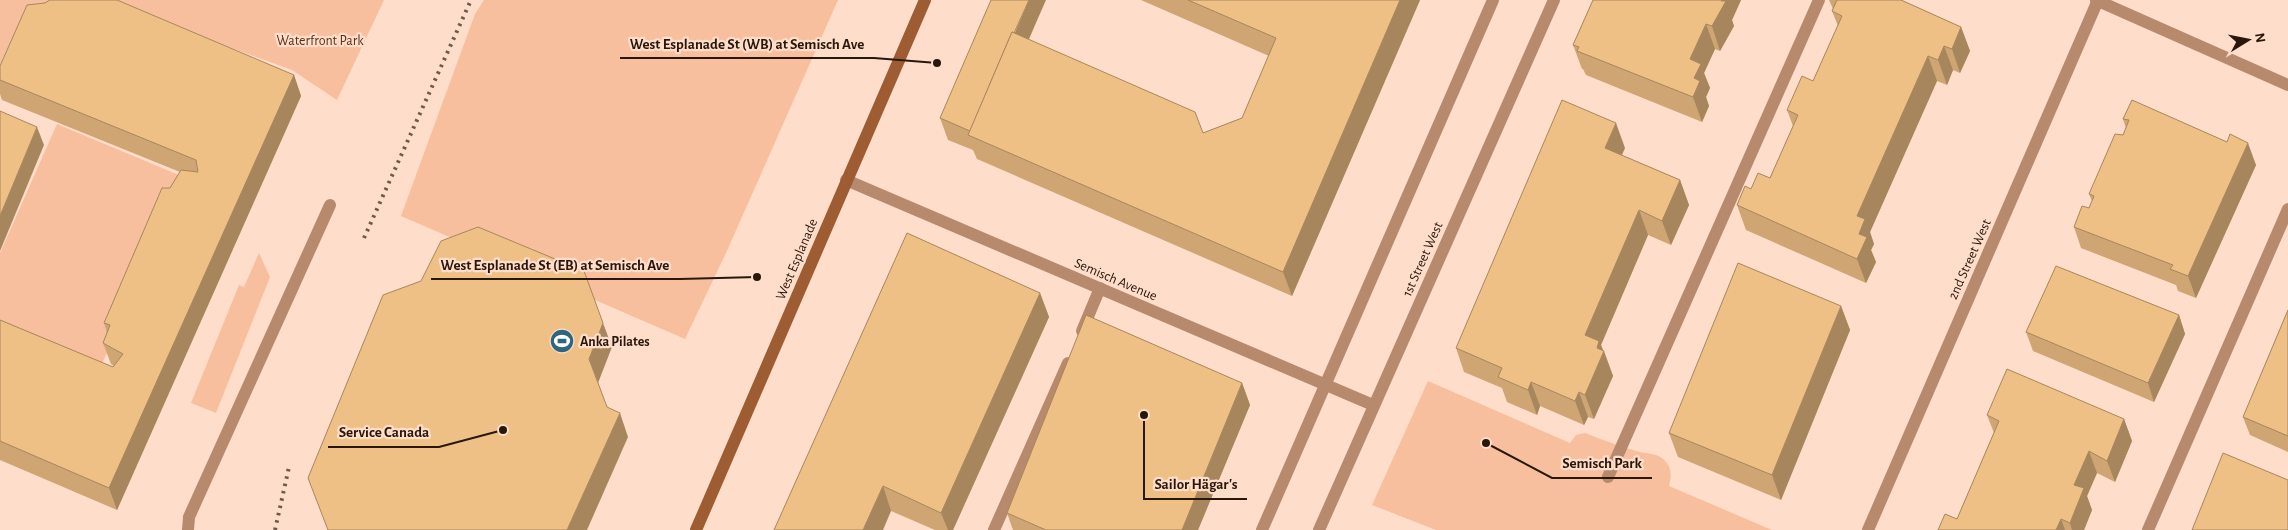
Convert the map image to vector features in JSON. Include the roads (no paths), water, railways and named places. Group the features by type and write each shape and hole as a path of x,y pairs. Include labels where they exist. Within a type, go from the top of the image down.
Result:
{"main road":[{"name":"West Esplanade","path":"696,530 925,0"}],"street":[{"path":"1262,530 1493,0"},
{"name":"1st Street West","path":"1319,530 1554,0"},
{"path":"1608,477 1819,0"},
{"path":"2097,0 2288,85"},
{"name":"2nd Street West","path":"1868,530 2097,0"},
{"name":"Semisch Avenue","path":"846,180 1373,406"},
{"path":"188,530 189,517 330,205"},
{"path":"2148,530 2288,209"},
{"path":"994,530 1100,288"}],"railway":[{"path":"364,238 471,0"},
{"path":"275,530 289,467"}],"place":[{"name":"West Esplanade St (WB) at Semisch Ave","path":"937,63"},
{"name":"West Esplanade St (EB) at Semisch Ave","path":"757,277"},
{"name":"Anka Pilates","path":"562,341"},
{"name":"Sailor Hägar's","path":"1144,415"},
{"name":"Service Canada","path":"503,430"},
{"name":"Semisch Park","path":"1486,443"}],"park label":[{"name":"Waterfront Park","path":"320,40"}]}
